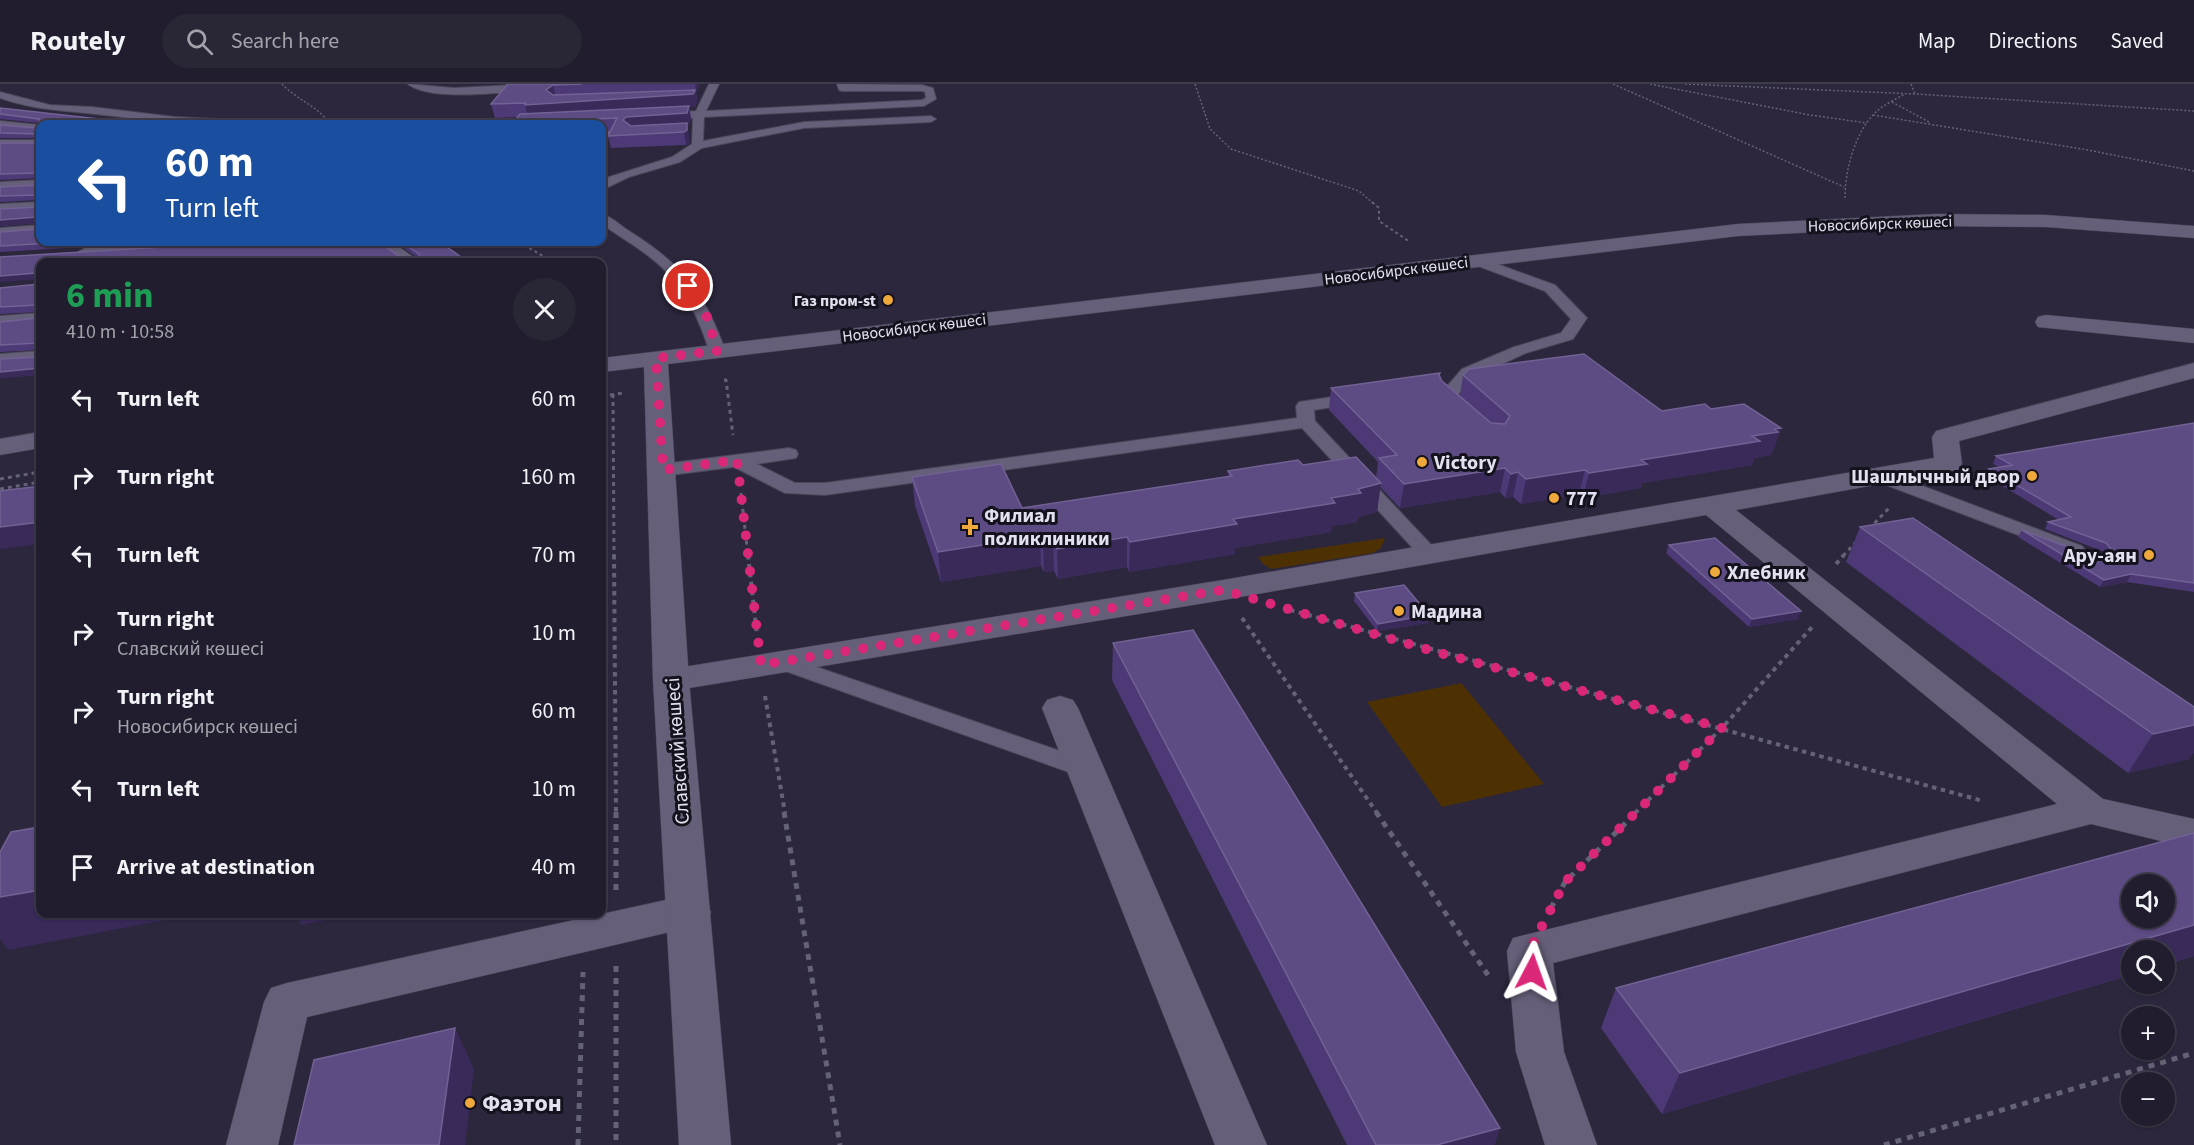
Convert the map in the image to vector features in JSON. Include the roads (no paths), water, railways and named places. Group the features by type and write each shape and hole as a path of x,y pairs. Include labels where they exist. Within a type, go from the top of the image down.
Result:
{"street":[{"name":"Новосибирск көшесі","path":"606,364 1738,230 1937,220 2046,221 2194,232"},
{"path":"2046,322 2194,336"},
{"name":"Славский көшесі","path":"656,358 671,680 705,1145"},
{"path":"671,680 1223,590 1948,464 1946,437 2194,370"},
{"path":"0,447 36,441"},
{"path":"1712,505 2091,810 2194,834"},
{"path":"1060,708 1241,1145"},
{"path":"1571,1145 1540,1052 1529,951 2091,810"},
{"path":"252,1145 287,1002 689,912"}],"lane":[{"path":"413,84 419,88 455,90 546,86"},
{"path":"698,145 689,130 700,112 702,98 714,84"},
{"path":"643,117 700,112 924,104 931,99 930,87 842,88 842,84"},
{"path":"0,95 50,108 92,110 175,120"},
{"path":"606,184 616,178 676,160 698,145 804,124 931,118"},
{"path":"3,125 36,128"},
{"path":"606,134 648,132"},
{"path":"0,143 36,143"},
{"path":"0,179 36,178"},
{"path":"0,186 36,184"},
{"path":"0,208 36,206"},
{"path":"606,221 674,268 707,317 717,351"},
{"path":"0,232 36,229"},
{"path":"71,253 185,246"},
{"path":"390,246 406,258"},
{"path":"1470,420 1446,398 1468,373 1520,350 1567,336 1579,318 1550,288 1475,260"},
{"path":"0,321 36,318"},
{"path":"0,359 36,356"},
{"path":"1435,388 1457,385"},
{"path":"1379,395 1305,406 1306,422 1429,554"},
{"path":"737,460 792,489 825,489 1306,422"},
{"path":"663,470 789,453"},
{"path":"1880,476 2094,557"},
{"path":"772,663 1086,769"}],"place":[{"name":"Газ пром-st","path":"888,300"},
{"name":"Victory","path":"1422,462"},
{"name":"Шашлычный двор","path":"2032,476"},
{"name":"777","path":"1554,498"},
{"name":"Филиал поликлиники","path":"970,527"},
{"name":"Ару-аян","path":"2149,555"},
{"name":"Хлебник","path":"1715,572"},
{"name":"Мадина","path":"1399,611"},
{"name":"Фаэтон","path":"470,1103"}]}
